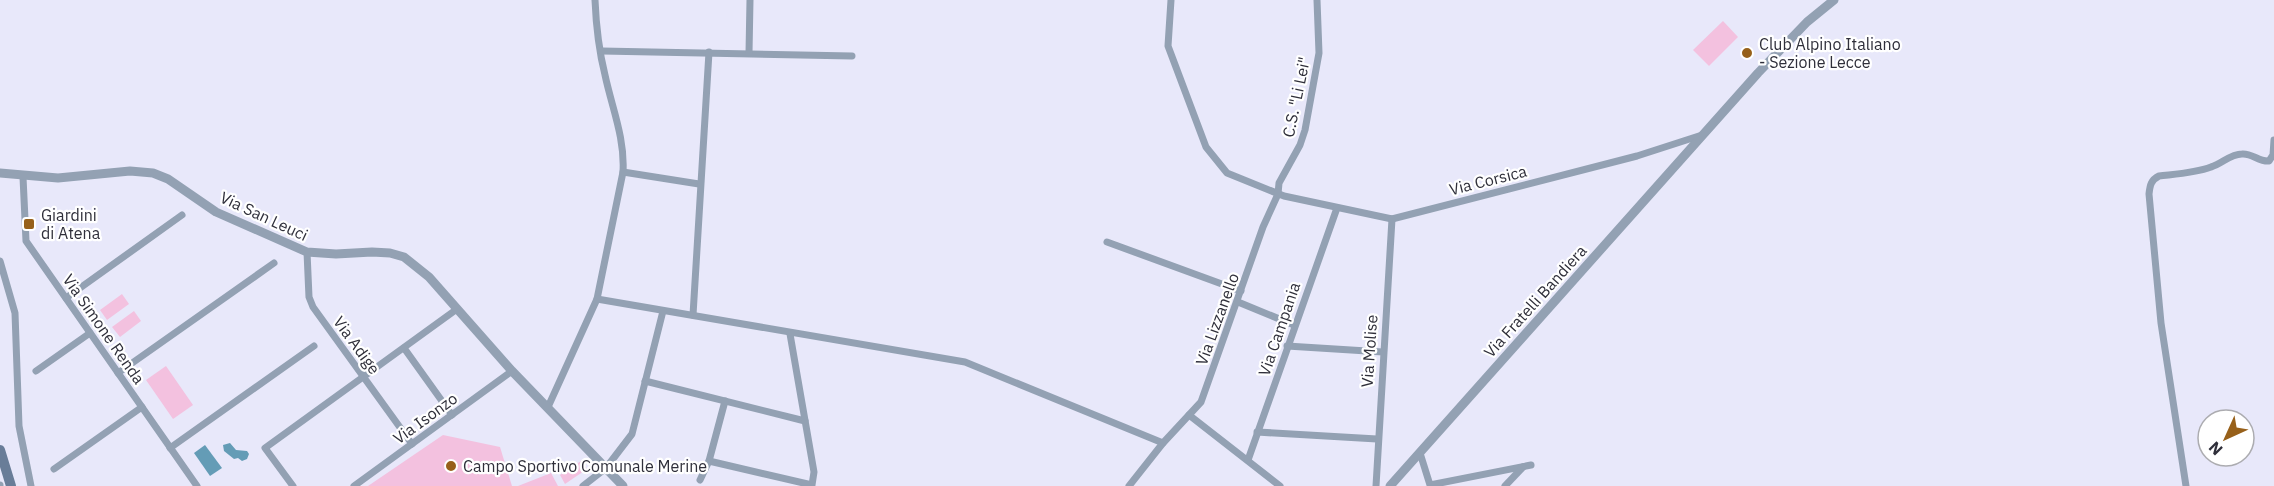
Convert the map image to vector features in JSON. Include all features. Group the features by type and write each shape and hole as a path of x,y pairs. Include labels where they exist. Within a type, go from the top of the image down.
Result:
{"main road":[{"path":"0,450 11,486"}],"street":[{"path":"548,406 597,299 623,172 621,139 604,74 595,0"},
{"path":"749,53 750,0"},
{"name":"Via Corsica","path":"1171,0 1167,46 1206,147 1227,173 1278,194 1392,219 1637,156 1702,135"},
{"name":"C.S. \"Li Lei\"","path":"1278,194 1279,183 1300,145 1305,130 1319,53 1317,0"},
{"name":"Via Fratelli Bandiera","path":"1390,486 1702,135 1807,22 1834,0"},
{"path":"602,51 852,56"},
{"path":"693,315 708,52"},
{"path":"2186,486 2161,323 2150,185 2153,179 2159,176 2202,170 2239,154 2269,161 2273,155 2274,140"},
{"name":"Via San Leuci","path":"1,174 23,177 80,177 130,171 153,173 168,179 216,212 307,252 336,254 372,252 404,257 429,277 512,371 623,486"},
{"path":"623,172 699,184"},
{"name":"Via Simone Renda","path":"23,177 26,241 194,485"},
{"name":"Via Lizzanello","path":"1129,486 1163,443 1201,402 1263,227 1278,194"},
{"name":"Via Campania","path":"1248,460 1336,208"},
{"path":"66,298 182,215"},
{"name":"Via Molise","path":"1376,486 1377,438 1392,219"},
{"path":"1107,242 1241,291"},
{"name":"Via Adige","path":"307,252 309,297 313,307 412,444"},
{"path":"0,261 12,298 17,330 19,426 31,486"},
{"path":"118,373 274,263"},
{"path":"597,299 790,334 965,362 1163,443"},
{"path":"1238,302 1294,324"},
{"path":"293,486 265,448 457,309"},
{"path":"583,486 606,468 632,434 663,311"},
{"path":"36,371 90,333"},
{"path":"709,461 812,485 814,472 790,334"},
{"path":"170,448 314,346"},
{"path":"1287,346 1383,352"},
{"path":"404,348 452,415"},
{"name":"Via Isonzo","path":"354,486 512,371"},
{"path":"645,381 806,421"},
{"path":"700,480 709,461 725,401"},
{"path":"54,469 142,407"},
{"path":"1189,415 1280,486"},
{"path":"1257,432 1377,438"},
{"path":"1420,453 1430,485 1532,465"},
{"path":"1505,486 1523,467"}],"shaded area":[{"path":"1723,21 1738,37 1709,66 1693,50"},
{"path":"122,294 129,304 107,320 100,310"},
{"path":"134,311 141,321 120,337 112,327"},
{"path":"166,366 193,405 173,419 146,380"},
{"name":"Campo Sportivo Comunale Merine","path":"443,435 500,447 512,486 368,486"},
{"path":"581,461 587,469 565,484 560,475"},
{"path":"551,473 558,486 518,486"}],"water":[{"path":"230,443 236,450 247,451 249,454 247,459 242,461 238,458 234,459 224,451 223,445"},
{"path":"205,445 222,468 210,476 194,453"}],"place":[{"name":"Club Alpino Italiano - Sezione Lecce","path":"1747,53"},
{"name":"Giardini di Atena","path":"29,224"},
{"name":"Campo Sportivo Comunale Merine","path":"451,466"}]}
